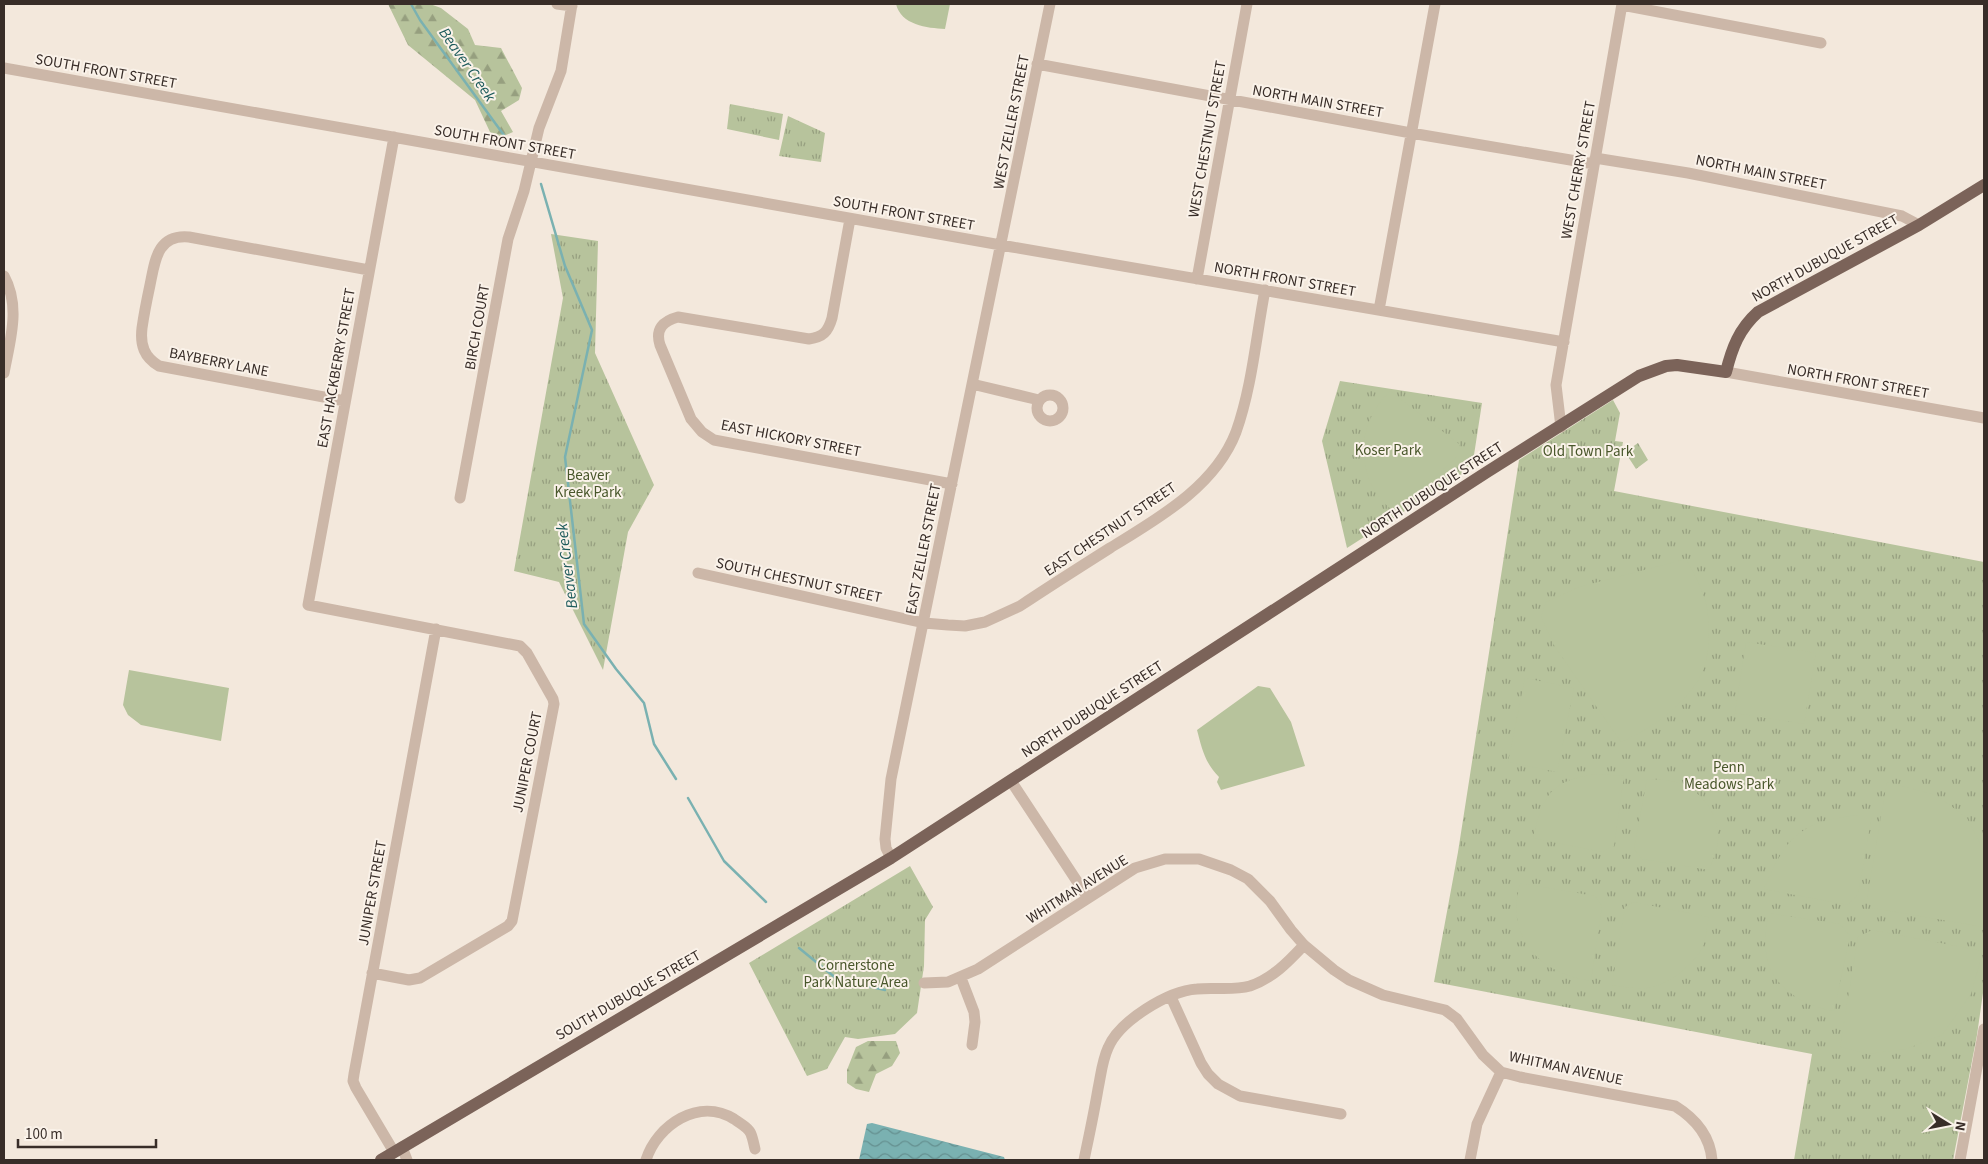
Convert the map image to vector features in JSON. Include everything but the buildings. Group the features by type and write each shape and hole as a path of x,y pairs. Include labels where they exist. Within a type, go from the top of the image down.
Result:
{"main road":[{"name":"NORTH DUBUQUE STREET","path":"891,858 1487,472 1639,376 1666,366 1686,366 1726,372 1739,334 1749,320 1758,312 1919,224 1984,185"},
{"name":"SOUTH DUBUQUE STREET","path":"391,1155 891,858"}],"street":[{"path":"557,4 572,5"},
{"name":"WEST ZELLER STREET","path":"1001,245 1050,4"},
{"name":"WEST CHESTNUT STREET","path":"1197,279 1247,4"},
{"path":"1379,310 1435,4"},
{"path":"1622,4 1821,43"},
{"name":"WEST CHERRY STREET","path":"1561,427 1556,385 1622,4"},
{"name":"BIRCH COURT","path":"460,498 508,239 532,163 539,128 561,71 572,5"},
{"name":"NORTH MAIN STREET","path":"1037,64 1411,133 1688,173 1902,216 1919,224"},
{"name":"SOUTH FRONT STREET","path":"4,68 1001,245"},
{"name":"EAST HACKBERRY STREET","path":"308,605 394,137"},
{"name":"EAST HICKORY STREET","path":"850,219 832,318 829,328 819,338 809,339 678,317 668,319 662,324 658,338 660,345 690,419 702,432 714,440 952,484"},
{"name":"BAYBERRY LANE","path":"345,401 159,366 145,352 141,337 142,328 155,258 161,247 175,238 189,237 369,270"},
{"name":"NORTH FRONT STREET","path":"1001,245 1564,342"},
{"name":"EAST ZELLER STREET","path":"891,858 886,848 885,839 891,779 1001,245"},
{"path":"4,276 13,295 14,314 4,373"},
{"name":"EAST CHESTNUT STREET","path":"924,622 965,626 998,617 1020,606 1134,533 1193,491 1224,454 1235,433 1245,396 1265,290"},
{"name":"NORTH FRONT STREET","path":"1726,372 1984,418"},
{"path":"972,384 1038,400"},
{"name":"SOUTH CHESTNUT STREET","path":"698,573 924,622"},
{"name":"JUNIPER COURT","path":"308,605 520,646 527,653 553,699 552,714 512,921 508,926 420,978 410,980 372,973"},
{"name":"JUNIPER STREET","path":"407,1160 391,1155 353,1081 436,629"},
{"path":"1012,781 1088,898"},
{"name":"WHITMAN AVENUE","path":"924,983 948,982 978,970 1136,868 1151,862 1182,858 1199,860 1231,870 1248,880 1270,901 1304,945 1334,970 1370,990 1398,1000 1445,1010 1456,1019 1483,1055 1501,1072 1675,1106 1696,1122 1708,1141 1712,1160"},
{"path":"1084,1160 1104,1057 1111,1040 1131,1020 1151,1006 1195,989 1227,989 1252,985 1275,974 1304,945"},
{"path":"961,978 976,1022 972,1045"},
{"path":"1171,997 1201,1063 1218,1084 1240,1096 1341,1114"},
{"path":"1960,1160 1979,1089 1984,1029"},
{"path":"1470,1160 1477,1124 1501,1072"},
{"path":"646,1160 658,1136 670,1123 684,1116 700,1112 729,1116 740,1123 751,1132 755,1150"}],"green space":[{"path":"388,4 430,4 441,8 468,29 475,45 501,48 522,88 519,100 501,111 513,132 497,139 490,132 475,100 408,45"},
{"path":"896,4 950,4 945,29 930,28 909,21 903,17"},
{"path":"730,104 783,114 779,140 727,129"},
{"path":"788,116 825,133 821,162 779,156"},
{"name":"Beaver Kreek Park","path":"551,234 598,241 595,353 654,485 628,532 603,670 559,582 514,571 563,298"},
{"name":"Koser Park","path":"1340,381 1482,403 1472,468 1347,548 1322,441"},
{"path":"1390,391 1459,444 1459,455 1396,513 1382,501 1373,486 1366,470 1364,454 1365,437 1370,421 1378,405"},
{"name":"Penn Meadows Park","path":"1613,400 1620,413 1615,441 1623,442 1614,491 1984,562 1984,986 1977,1035 1953,1160 1794,1160 1812,1054 1434,982 1458,852 1519,460"},
{"path":"1638,443 1648,460 1636,469 1625,452"},
{"path":"1686,559 1695,575 1706,604 1709,632 1706,661 1694,687 1684,699 1646,729 1621,742 1555,647 1541,617 1546,602 1579,587"},
{"path":"1746,642 1816,653 1804,724 1735,713"},
{"path":"129,670 229,688 221,741 141,725 128,715 123,705"},
{"path":"1525,678 1574,688 1557,772 1508,762"},
{"path":"1258,686 1270,688 1291,722 1305,766 1221,790 1217,782 1219,777 1207,761 1197,730"},
{"path":"1596,774 1624,776 1614,846 1602,852 1533,838 1541,811 1551,792 1568,781"},
{"path":"1647,779 1668,780 1684,785 1693,790 1707,804 1716,821 1718,830 1717,848 1709,870 1642,859 1634,849"},
{"path":"1887,782 1936,795 1967,818 1984,851 1984,927 1872,908 1867,898"},
{"path":"1858,815 1872,815 1858,894 1848,905 1764,889 1780,856 1797,835 1822,822"},
{"name":"Cornerstone Park Nature Area","path":"910,866 933,907 925,920 924,966 917,1013 895,1034 858,1039 845,1037 827,1069 807,1076 749,963"},
{"path":"1520,883 1595,896 1602,906 1591,981 1553,969 1543,962 1526,943 1516,914"},
{"path":"1633,902 1709,917 1704,944 1695,959 1672,978 1647,988 1612,985 1625,907"},
{"path":"1768,913 1840,924 1850,936 1834,1011 1800,999 1781,984 1774,975 1765,947"},
{"path":"1872,930 1983,951 1971,994 1942,1035 1906,1049 1868,1054 1840,1047 1858,937"},
{"path":"868,1041 896,1041 900,1053 892,1066 876,1074 869,1092 856,1089 847,1083 847,1070 856,1047"}],"water":[{"path":"872,1123 1004,1157 1005,1160 859,1160 867,1124"}],"waterway":[{"name":"Beaver Creek","path":"411,4 420,20 506,138"},
{"name":"Beaver Creek","path":"541,184 565,266 592,330 565,457 584,624 616,669 644,703 654,744 676,779"},
{"name":"Beaver Creek","path":"688,798 724,861 766,902"},
{"name":"Beaver Creek","path":"799,948 837,979 885,990"}],"park label":[{"name":"Old Town Park","path":"1588,451"}]}
